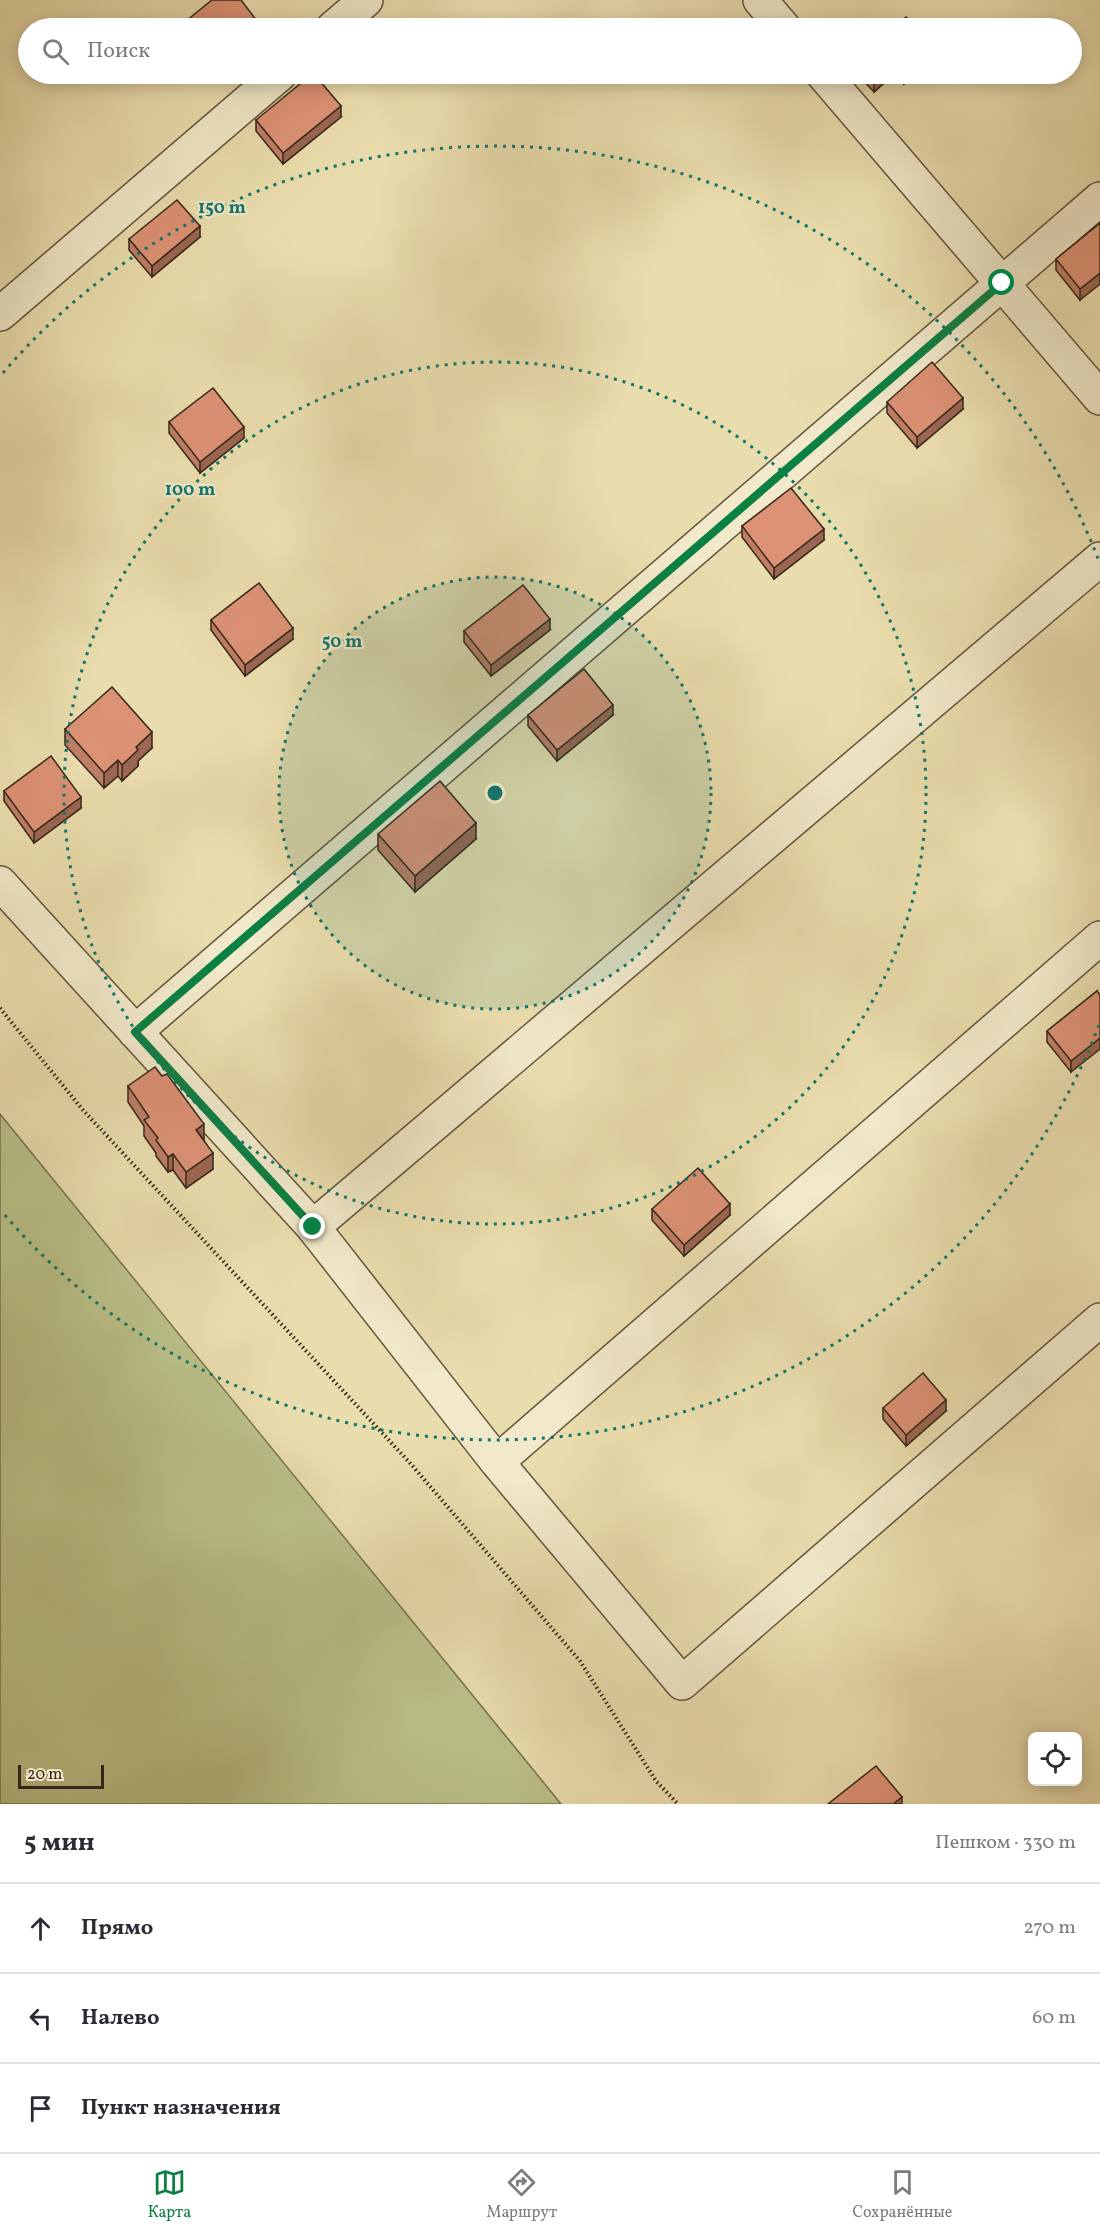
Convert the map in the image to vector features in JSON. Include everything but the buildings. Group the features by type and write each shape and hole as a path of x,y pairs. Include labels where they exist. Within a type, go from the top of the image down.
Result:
{"lane":[{"path":"345,18 366,0"},
{"path":"760,0 775,18"},
{"path":"0,314 268,84"},
{"path":"832,84 1100,398"},
{"path":"135,1032 1100,199"},
{"path":"313,1227 1100,559"},
{"path":"0,883 313,1227 496,1462 682,1683 1100,1320"},
{"path":"496,1462 1100,938"}],"path":[{"path":"0,1008 82,1109 410,1463 564,1643 579,1661 656,1781 678,1804"}],"green space":[{"path":"0,1114 561,1804 0,1804"}],"route":[{"path":"313,1227 135,1032 1002,283"}]}
